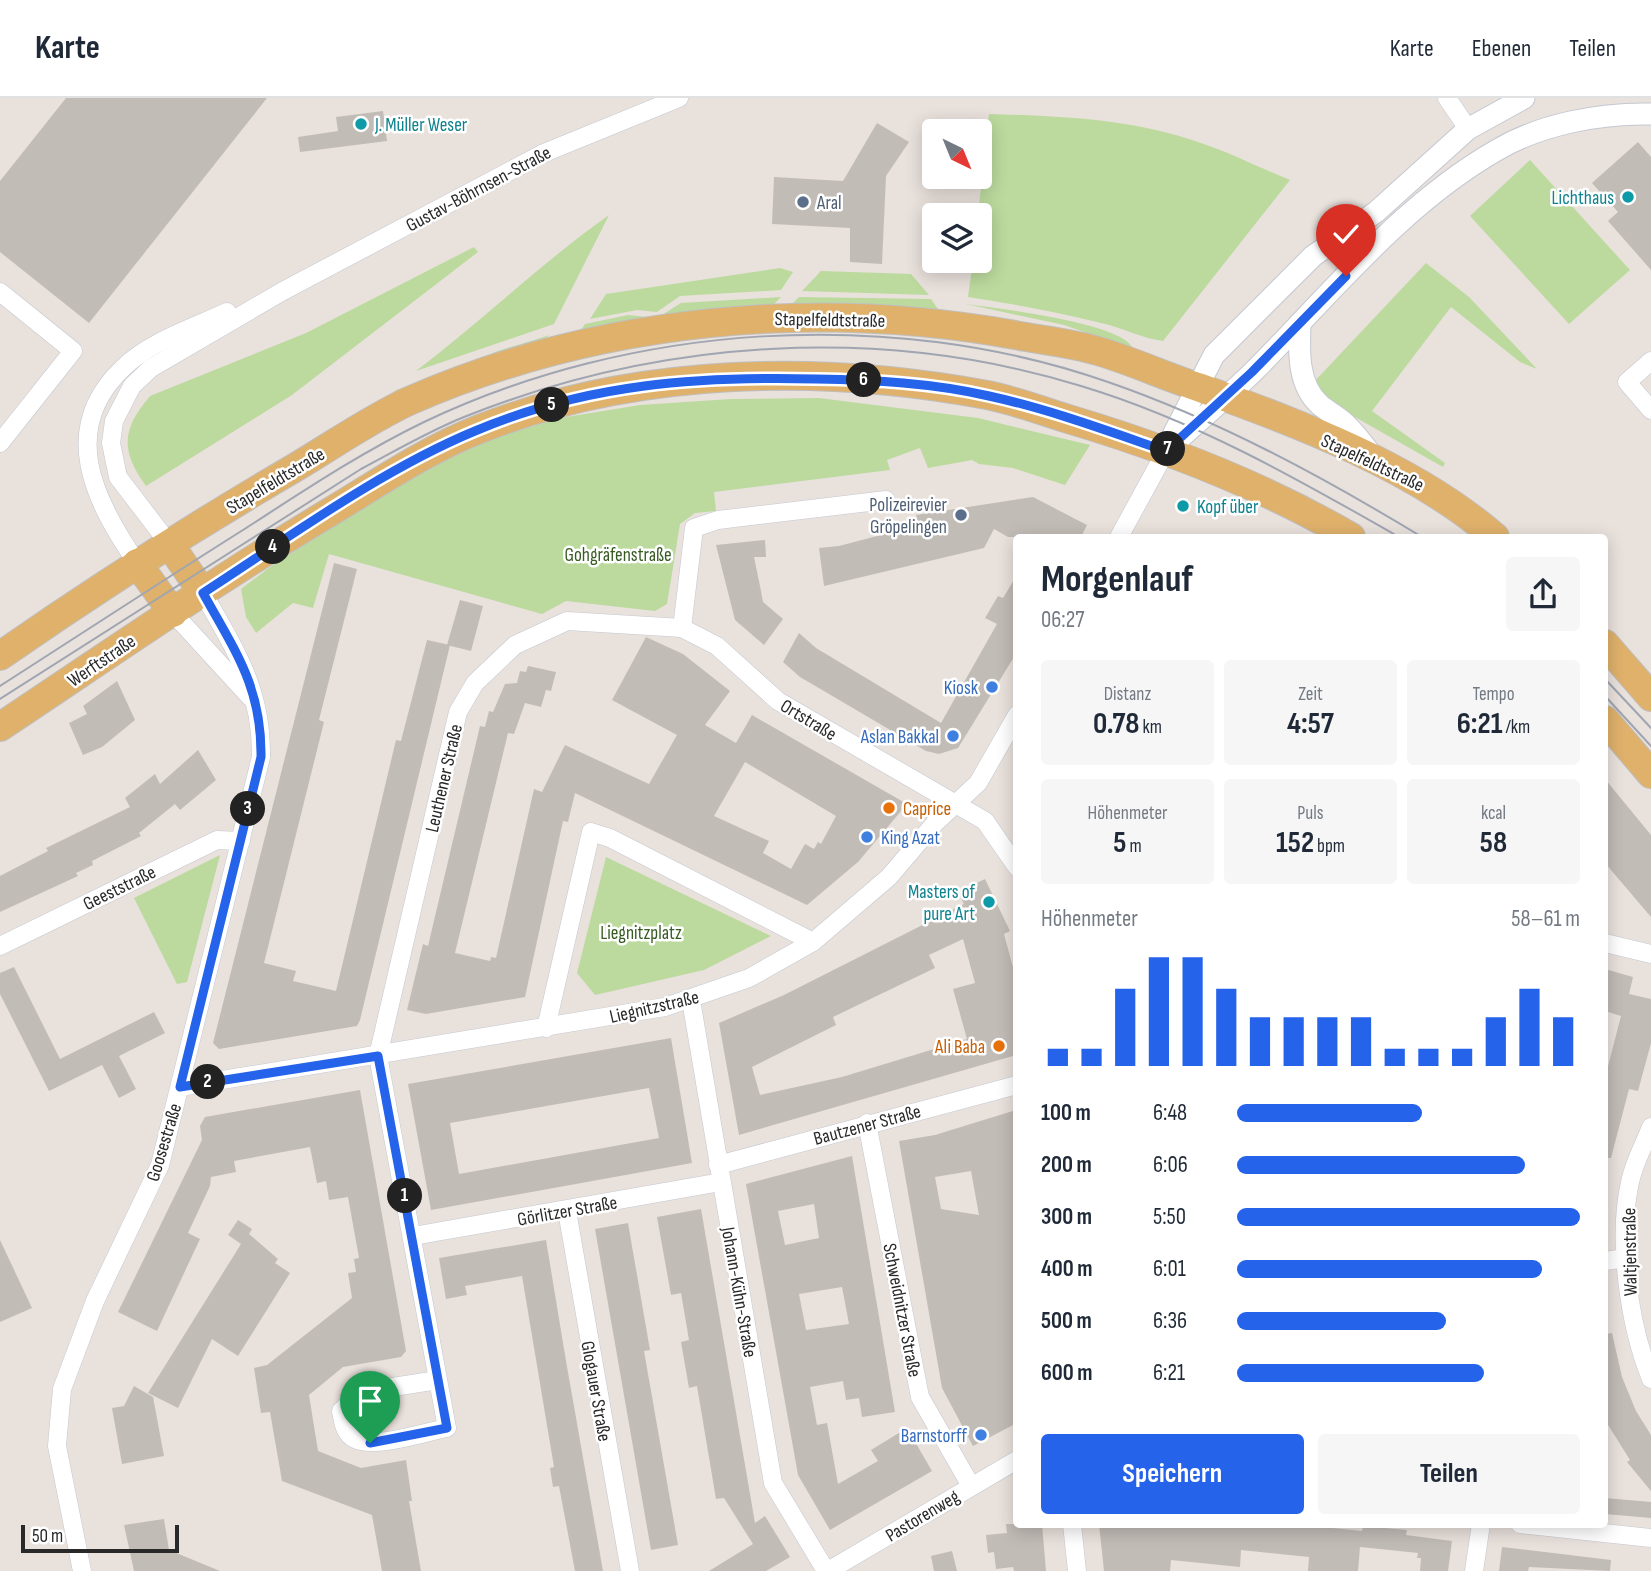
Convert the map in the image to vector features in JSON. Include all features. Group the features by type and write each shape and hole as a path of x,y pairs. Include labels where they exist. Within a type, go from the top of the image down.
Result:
{"main road":[{"name":"Stapelfeldtstraße","path":"170,545 404,403 467,378 591,342 719,322 848,317 966,327 1094,350 1226,397 1378,462 1429,487 1491,534"},
{"path":"0,656 137,563 170,545 203,593 300,530 438,449 474,431 609,389 732,377 884,381 989,396 1166,451 1295,508 1345,534"},
{"path":"137,563 173,613"},
{"name":"Werftstraße","path":"0,727 203,593"},
{"path":"1608,647 1651,697"},
{"path":"1608,724 1651,774"}],"street":[{"name":"Gustav-Böhrnsen-Straße","path":"170,545 118,477 111,443 114,421 132,386 151,368 283,291 544,153 679,98"},
{"path":"1447,98 1475,139 1486,147 1497,149"},
{"path":"1121,534 1214,355 1313,256 1376,212 1468,129 1524,98"},
{"path":"1639,98 1651,103"},
{"path":"1166,451 1226,397 1414,210 1497,149 1579,120 1651,114"},
{"name":"Gustav-Böhrnsen-Straße","path":"137,563 107,517 92,484 86,454 92,416 102,394 125,366 158,344 227,312 283,291"},
{"path":"0,292 73,351 0,443"},
{"path":"1300,323 1298,350 1304,380 1310,392 1318,403 1344,422 1378,462"},
{"path":"1651,361 1627,382 1651,410"},
{"path":"682,628 694,528 718,520 886,500"},
{"name":"Goosestraße","path":"82,1571 57,1446 62,1389 95,1301 160,1165 261,757 261,733 244,665 203,593"},
{"path":"173,613 255,703"},
{"name":"Leuthener Straße","path":"378,1056 458,712 475,683 515,645 567,621 682,628"},
{"name":"Ortstraße","path":"682,628 718,646 778,701 985,821 1013,861"},
{"name":"Liegnitzstraße","path":"180,1087 546,1028 691,1000 749,978 813,942 889,877 935,823 978,783 1013,722"},
{"path":"546,1028 591,832 610,838 813,942"},
{"name":"Geeststraße","path":"0,946 216,840 241,841"},
{"path":"1608,944 1651,954"},
{"name":"Johann-Kühn-Straße","path":"691,1000 773,1483 827,1571"},
{"path":"378,1056 447,1428 370,1443 353,1438 344,1427 341,1411 361,1392 438,1380"},
{"name":"Bautzener Straße","path":"720,1174 867,1123 1013,1086"},
{"name":"Schweidnitzer Straße","path":"867,1123 920,1397 971,1486"},
{"name":"Waltjenstraße","path":"1651,1126 1629,1186 1626,1258 1638,1346 1651,1379"},
{"name":"Görlitzer Straße","path":"413,1236 567,1211 720,1174"},
{"name":"Glogauer Straße","path":"567,1211 630,1571"},
{"path":"1608,1261 1626,1258"},
{"name":"Pastorenweg","path":"827,1571 1013,1462"},
{"path":"1072,1528 1077,1571"},
{"path":"1474,1571 1480,1528"},
{"path":"1557,1528 1651,1538"}],"green space":[{"path":"989,114 1069,118 1149,129 1212,147 1290,180 1163,341 1155,340 1084,319 968,297 971,273 992,273 992,203 979,203 981,189 992,189 992,119 988,119"},
{"path":"1530,160 1630,270 1569,324 1470,216"},
{"path":"609,215 554,324 416,371 559,253"},
{"path":"474,247 478,252 292,395 146,486 132,461 128,440 134,419 150,396 306,333"},
{"path":"1426,263 1469,297 1537,369 1520,362 1451,307 1372,411 1445,463 1443,467 1339,408 1312,384"},
{"path":"780,268 793,272 781,290 680,296 657,312 637,310 590,319 606,294"},
{"path":"821,271 911,274 929,295 802,291"},
{"path":"781,297 768,310 584,334 580,331 585,324 628,315 657,318 681,303"},
{"path":"799,297 931,299 938,309 936,313 789,307"},
{"path":"966,304 1084,324 1125,340 1133,349 1064,325"},
{"path":"550,335 536,344 396,395 394,391 498,351"},
{"name":"Gohgräfenstraße","path":"819,398 978,418 1090,445 1065,485 1013,468 979,464 972,460 928,468 920,448 887,460 890,470 714,492 716,511 695,513 680,524 667,604 655,611 566,601 542,614 329,554 313,608 293,603 256,633 246,617 241,589 270,567 416,473 497,437 560,418 640,405 731,399"},
{"path":"220,855 187,982 177,984 134,898"},
{"name":"Liegnitzplatz","path":"606,857 771,936 704,970 595,995 577,973"}],"building":[{"path":"66,98 267,98 89,323 0,252 0,181"},
{"name":"J. Müller Weser","path":"383,111 387,141 300,152 298,137 338,131 336,117"},
{"path":"877,123 909,142 886,176 882,264 850,262 850,228 772,224 774,177 843,181"},
{"name":"Lichthaus","path":"1638,142 1651,157 1651,270 1608,221 1618,212 1592,183"},
{"path":"1033,497 1087,525 1082,534 1013,534 1013,537 994,529 984,548 824,586 819,548 839,546 919,525 916,515"},
{"path":"765,540 766,557 754,557 763,602 783,619 764,645 735,620 716,545"},
{"path":"334,563 357,569 319,720 324,722 264,963 296,971 293,981 336,991 396,740 401,741 427,640 450,645 357,1026 219,1049 213,1043"},
{"path":"1013,582 1013,659 958,748 939,754 926,751 800,677 783,662 799,633 816,648 941,723 997,624 985,618 998,596 1003,598"},
{"path":"460,600 483,606 471,651 447,645"},
{"path":"646,637 683,654 730,691 705,725 736,743 752,715 907,804 858,862 807,905 575,793 568,822 563,821 525,997 426,1014 407,1010 423,944 428,946 480,726 485,727 489,711 493,712 505,684 517,683 520,671 526,672 528,666 556,672 551,691 546,690 541,707 525,703 514,734 508,733 455,953 490,961 491,957 496,958 534,789 542,792 565,745 649,784 677,735 612,700","holes":["745,762 836,816 821,844 818,842 814,849 805,844 791,869 763,853 769,841 714,816"]},
{"path":"117,681 135,720 102,747 83,755 69,723 87,714 83,706"},
{"path":"198,750 216,780 180,810 175,804 139,833 141,836 92,861 93,865 76,873 78,876 0,912 0,876 48,851 46,848 130,807 125,798 155,774 160,784"},
{"path":"1608,783 1651,835 1651,917 1608,867"},
{"path":"985,879 1010,931 1004,934 1013,967 1013,1056 739,1135 719,1023 784,995 964,904 958,892","holes":["963,939 975,983 953,989 967,1039 842,1077 760,1095 752,1067 836,1025 833,1017 935,968 929,955"]},
{"path":"14,967 60,1059 154,1012 165,1033 119,1056 136,1089 119,1098 102,1065 49,1091 0,994 0,973"},
{"path":"1608,970 1633,977 1629,994 1651,999 1651,1043 1638,1091 1629,1089 1611,1158 1608,1158 1608,1066 1621,1016 1608,1012"},
{"path":"671,1038 692,1163 431,1210 408,1084","holes":["649,1088 659,1138 459,1174 450,1123"]},
{"path":"360,1090 406,1351 401,1357 343,1367 309,1395 318,1451 361,1468 406,1460 412,1501 409,1501 421,1571 382,1571 372,1515 282,1481 270,1412 261,1413 254,1368 267,1365 352,1298 348,1273 356,1272 354,1259 359,1258 348,1197 329,1200 326,1181 317,1183 310,1147 234,1161 236,1172 211,1177 210,1186 188,1233 200,1239 157,1331 118,1312 202,1140 200,1126 205,1117"},
{"path":"1013,1111 1013,1425 973,1446 942,1388 899,1141 935,1135","holes":["971,1171 979,1215 941,1209 935,1177"]},
{"path":"852,1156 895,1412 862,1417 859,1398 846,1400 843,1381 810,1387 817,1425 827,1423 838,1484 878,1461 871,1450 907,1428 932,1471 830,1530 798,1475 746,1184","holes":["814,1204 819,1238 785,1245 778,1211","842,1287 849,1324 806,1330 799,1294"]},
{"path":"701,1209 755,1523 765,1516 790,1557 766,1571 709,1571 753,1544 724,1498 716,1499 697,1386 689,1388 681,1342 689,1340 681,1293 671,1295 657,1217"},
{"path":"238,1220 252,1229 249,1234 278,1259 275,1263 290,1273 238,1356 212,1339 178,1408 148,1393 241,1244 228,1235"},
{"path":"628,1223 650,1350 644,1351 678,1545 651,1550 595,1229"},
{"path":"0,1240 32,1308 0,1322"},
{"path":"546,1240 603,1571 575,1571 559,1486 553,1487 550,1468 554,1467 522,1276 465,1286 467,1295 446,1299 439,1258"},
{"path":"1612,1333 1622,1377 1636,1411 1651,1435 1651,1491 1627,1462 1630,1460 1608,1425 1608,1334"},
{"path":"134,1386 153,1397 164,1456 122,1464 112,1408 124,1406"},
{"path":"1608,1498 1651,1502 1651,1518 1608,1514"},
{"path":"164,1519 169,1550 220,1571 134,1571 124,1525"},
{"path":"1006,1524 1013,1524 1013,1528 1042,1528 1046,1571 1014,1571 1013,1567 996,1569 994,1552 988,1553 986,1535 1007,1533"},
{"path":"1099,1528 1333,1528 1362,1531 1363,1528 1385,1528 1407,1530 1406,1535 1452,1541 1448,1571 1420,1571 1421,1558 1417,1558 1418,1553 1360,1547 1358,1571 1308,1571 1309,1557 1241,1550 1240,1567 1171,1560 1170,1571 1104,1571"},
{"path":"1502,1547 1611,1560 1610,1571 1529,1567 1528,1571 1499,1571"},
{"path":"952,1551 957,1571 934,1571 931,1556"}],"tram line":[{"path":"0,686 332,473 424,422 504,389 588,363 674,346 762,336 851,335 938,342 1025,358 1108,382 1190,414 1269,451 1417,534"},
{"path":"0,699 361,469 425,435 464,417 538,391 614,371 692,357 770,349 849,348 927,354 1005,366 1123,400 1205,433 1245,452 1394,534"},
{"path":"1608,682 1651,728"},
{"path":"1608,699 1651,746"}],"place":[{"name":"J. Müller Weser","path":"361,124"},
{"name":"Lichthaus","path":"1628,197"},
{"name":"Aral","path":"803,202"},
{"name":"Kopf über","path":"1183,506"},
{"name":"Polizeirevier Gröpelingen","path":"961,515"},
{"name":"Kiosk","path":"992,687"},
{"name":"Aslan Bakkal","path":"953,736"},
{"name":"Caprice","path":"889,808"},
{"name":"King Azat","path":"867,837"},
{"name":"Masters of pure Art","path":"989,902"},
{"name":"Ali Baba","path":"999,1046"},
{"name":"Barnstorff","path":"981,1435"}],"route":[{"path":"370,1443 447,1428 378,1056 180,1087 261,757 258,710 244,665 203,593 300,530 414,462 474,431 609,389 732,377 884,381 989,396 1107,430 1166,451 1252,372 1346,276"}]}
